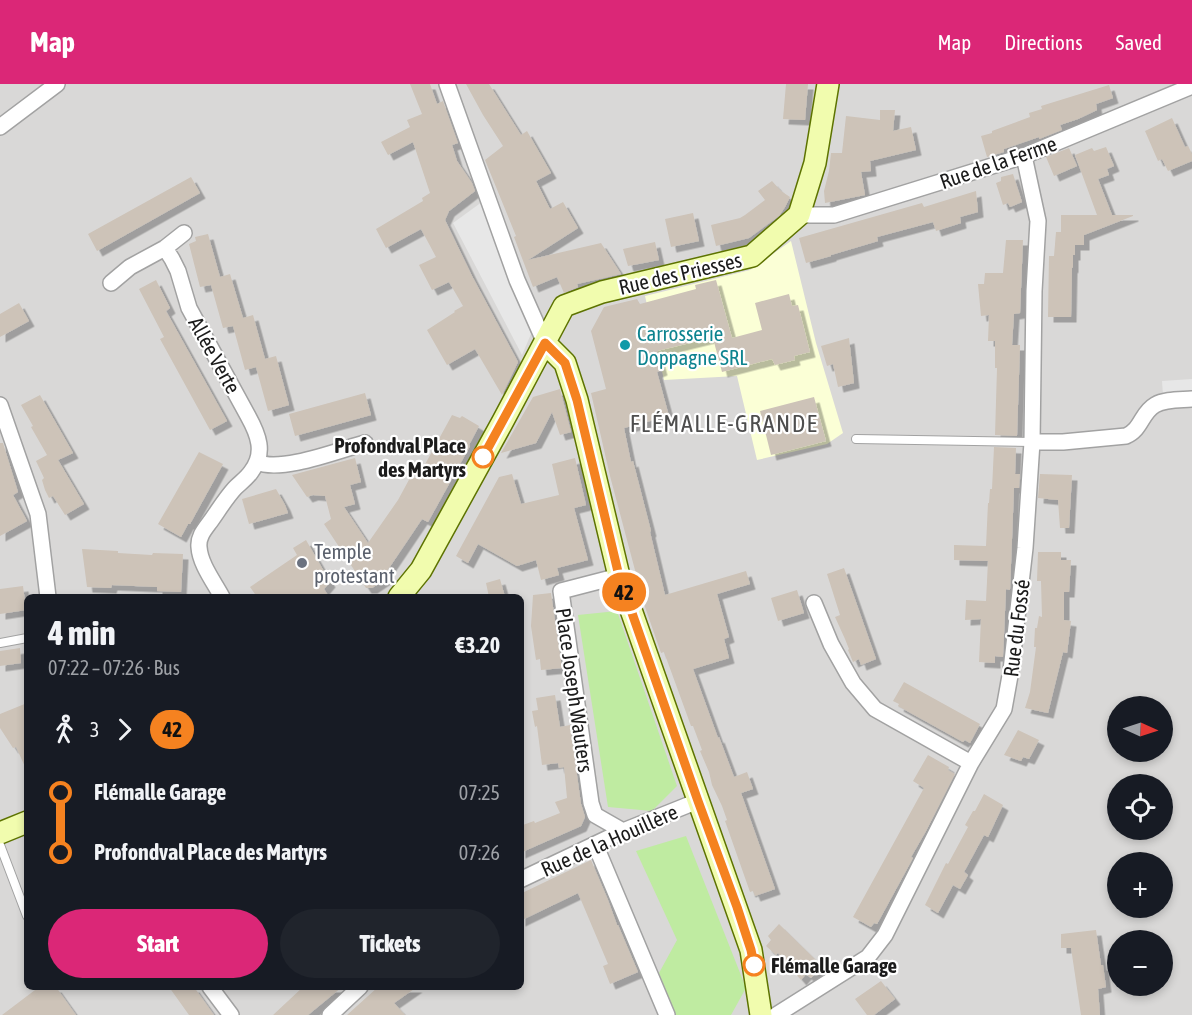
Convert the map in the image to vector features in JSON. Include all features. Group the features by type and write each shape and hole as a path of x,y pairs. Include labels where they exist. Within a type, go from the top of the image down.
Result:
{"street":[{"path":"0,127 57,84"},
{"path":"447,84 517,280 545,343 565,363 577,400 619,576 751,950 761,1015"},
{"path":"799,214 815,163 828,84"},
{"name":"Rue de la Ferme","path":"799,214 834,215 1024,156 1192,86"},
{"name":"Rue du Fossé","path":"776,1015 867,957 885,935 971,763 1004,709 1011,670 1025,548 1032,442 1034,291 1038,221 1024,156"},
{"name":"Rue des Priesses","path":"401,594 421,570 564,306 602,292 752,256 799,214"},
{"path":"111,283 130,267 165,248 184,233"},
{"name":"Allée Verte","path":"165,248 178,271 189,308 257,432 260,454 257,462"},
{"path":"1032,442 1063,442 1126,436 1133,433 1147,412 1157,404 1192,399"},
{"path":"0,405 38,514 48,594"},
{"path":"220,594 203,563 198,544 201,535 233,490 251,472 257,462 268,466 280,465 365,443"},
{"name":"Place Joseph Wauters","path":"619,576 561,591 591,803 595,815 623,831"},
{"path":"814,603 831,644 852,683 876,709 971,763"},
{"name":"Rue de la Houillère","path":"524,878 623,831 698,801"},
{"path":"0,833 24,823"},
{"path":"595,844 667,1015"},
{"path":"212,990 231,1015"},
{"path":"330,1015 357,990"}],"lane":[{"path":"856,439 1032,442"},
{"path":"0,643 24,639"},
{"path":"0,845 24,908"}],"shaded area":[{"path":"0,84 1192,84 1192,1015 0,1015"},
{"path":"482,202 531,334 522,355 453,223"},
{"path":"791,241 816,343 843,433 827,444 757,460 737,376 664,380 645,296 750,270"},
{"path":"1192,379 1192,392 1163,395 1162,381"}],"green space":[{"path":"617,611 677,786 652,811 608,807 578,615"},
{"path":"686,836 746,988 731,1015 675,1015 659,973 677,940 636,851"}],"building":[{"path":"410,84 430,84 437,104 443,101 458,143 452,145 457,161 475,191 449,211 445,220 518,362 502,395 475,349 447,365 427,330 463,306 449,282 432,290 419,265 436,257 421,229 386,248 376,229 423,201 422,198 430,193 413,142 388,155 381,142 410,127 407,120 422,114"},
{"path":"466,84 489,84 521,135 527,131 551,173 536,181 550,209 563,202 578,228 528,260 601,243 621,274 577,284 578,287 564,293 557,277 533,287 514,237 516,236 485,160 503,146"},
{"path":"786,84 808,84 805,120 783,119"},
{"path":"1109,85 1113,98 1096,104 1097,110 1060,125 1062,130 987,157 981,136 1030,117 1029,113 1042,109 1041,106"},
{"path":"880,110 895,110 893,131 911,127 916,150 870,161 871,171 861,172 865,195 825,203 824,191 831,153 842,153 846,116 880,120"},
{"path":"1172,118 1185,147 1188,146 1192,154 1192,161 1168,171 1162,159 1158,161 1145,131"},
{"path":"1106,147 1114,166 1107,169 1109,175 1098,179 1112,215 1133,216 1084,235 1084,245 1075,245 1071,317 1048,317 1049,256 1054,256 1056,232 1061,232 1061,215 1097,215 1075,155 1092,148 1094,151"},
{"path":"1069,148 1077,166 1054,176 1046,157"},
{"path":"1013,174 1022,202 1010,207 1008,203 1003,205 996,183 1001,181 1001,177"},
{"path":"191,177 200,193 97,251 88,234"},
{"path":"772,181 790,197 779,216 749,238 716,246 711,225 745,215 765,200 758,191"},
{"path":"976,191 978,212 960,217 961,223 936,231 933,222 877,237 878,241 806,263 799,238 922,203 924,207"},
{"path":"693,213 699,241 671,247 665,219"},
{"path":"208,234 220,277 230,274 243,318 253,315 265,359 276,356 289,405 268,411 256,367 245,370 233,326 223,328 211,285 200,287 189,244 196,241 195,237"},
{"path":"1006,240 1023,240 1020,313 1014,314 1012,345 1020,345 1017,436 995,435 997,368 995,368 995,341 988,341 989,315 981,316 978,284 984,284 985,273 1003,273"},
{"path":"655,242 659,260 628,266 623,249"},
{"path":"156,280 170,308 166,311 227,421 210,430 160,339 164,337 139,289"},
{"path":"716,280 732,338 762,330 755,303 789,294 792,306 798,305 810,352 794,356 795,360 775,365 772,359 722,372 714,342 711,343 710,338 657,351 662,370 657,372 669,416 624,428 665,595 746,571 750,584 717,594 729,637 724,639 729,658 693,669 734,777 747,772 753,789 741,793 775,889 755,896 753,891 750,892 725,821 727,820 700,751 702,750 664,652 661,653 644,604 591,393 606,389 591,331 604,307 637,299 640,304 696,289 695,285"},
{"path":"19,303 29,321 0,337 0,314"},
{"path":"849,338 854,383 838,387 833,364 827,366 821,346"},
{"path":"560,389 571,432 560,435 552,412 536,443 501,453 533,397"},
{"path":"365,393 371,415 295,436 289,414"},
{"path":"40,395 73,453 58,460 84,504 65,515 53,496 49,498 45,490 42,480 44,478 36,461 47,455 21,405"},
{"path":"814,397 826,441 771,455 760,411"},
{"path":"452,415 460,418 462,416 479,426 470,446 428,522 422,519 387,571 387,578 372,588 366,588 324,524 331,519 325,496 307,497 292,475 355,458 361,482 350,485 355,504 344,507 368,543 398,500 411,476 417,479"},
{"path":"0,443 3,443 18,492 13,495 27,521 0,536"},
{"path":"994,447 1016,448 1015,474 1020,474 1019,488 1014,488 1010,590 1006,589 1003,657 995,656 995,663 979,662 981,619 965,620 966,600 986,601 988,561 954,560 954,545 986,546"},
{"path":"199,452 223,464 181,537 158,524"},
{"path":"575,458 586,505 574,508 588,560 557,568 559,575 541,580 536,560 517,566 478,544 468,563 456,556 499,477 512,474 521,504 559,495 552,464"},
{"path":"1040,474 1072,475 1069,528 1060,528 1058,500 1038,498"},
{"path":"276,489 288,513 249,524 242,499"},
{"name":"Temple protestant","path":"306,540 330,582 324,589 327,594 255,594 250,587 297,555 293,548"},
{"path":"82,549 152,555 153,553 183,554 181,592 157,591 157,587 112,585 111,588 87,587"},
{"path":"1038,552 1061,552 1061,560 1071,560 1069,592 1064,592 1064,620 1071,621 1067,653 1063,652 1048,713 1025,708 1030,692 1036,647 1034,647 1035,628 1037,628 1039,616 1042,617 1041,581 1037,581"},
{"path":"844,568 876,659 861,665 859,659 853,662 835,617 840,615 827,574"},
{"path":"500,579 504,594 488,594 486,583"},
{"path":"23,586 24,610 0,614 0,589"},
{"path":"797,590 804,613 778,621 771,598"},
{"path":"551,593 562,668 541,670 540,659 536,660 531,626 533,595"},
{"path":"20,648 21,663 0,666 0,651"},
{"path":"904,682 980,724 970,743 965,740 963,742 898,706 899,704 893,701"},
{"path":"555,695 560,727 570,725 581,804 585,817 581,826 524,851 524,825 534,821 535,823 560,813 555,802 567,798 564,767 559,768 558,763 542,765 537,726 535,727 532,711 538,710 536,698"},
{"path":"24,704 24,764 16,747 13,748 0,728 0,714"},
{"path":"1018,730 1039,740 1029,759 1023,757 1021,761 1004,755"},
{"path":"928,755 949,767 948,770 955,774 877,924 874,923 871,927 853,917 924,788 913,781"},
{"path":"984,794 1003,805 988,837 984,835 964,872 968,875 960,889 953,885 938,913 925,905 946,863 948,864 968,827 965,825"},
{"path":"591,860 638,972 610,984 603,966 608,964 578,893 524,919 524,892"},
{"path":"779,924 822,966 811,978 806,974 801,980 778,953 776,955 766,946 771,940 768,936"},
{"path":"1096,930 1106,987 1098,989 1100,1015 1081,1015 1071,948 1061,948 1061,934"},
{"path":"881,981 895,999 874,1015 867,1015 855,999"},
{"path":"35,990 58,990 76,1015 2,1015"},
{"path":"171,990 196,990 214,1015 189,1015"},
{"path":"300,990 338,990 308,1015 273,1015"},
{"path":"375,990 413,990 394,1003 405,1015 347,1015"}],"bus line":[{"name":"42","path":"483,457 545,343 565,363 577,400 619,576 737,907 754,965"}],"place":[{"name":"Carrosserie Doppagne SRL","path":"625,345"},
{"name":"Profondval Place des Martyrs","path":"483,457"},
{"name":"Temple protestant","path":"302,563"},
{"name":"Flémalle Garage","path":"754,965"}],"district":[{"name":"FLÉMALLE-GRANDE","path":"724,423"}]}
